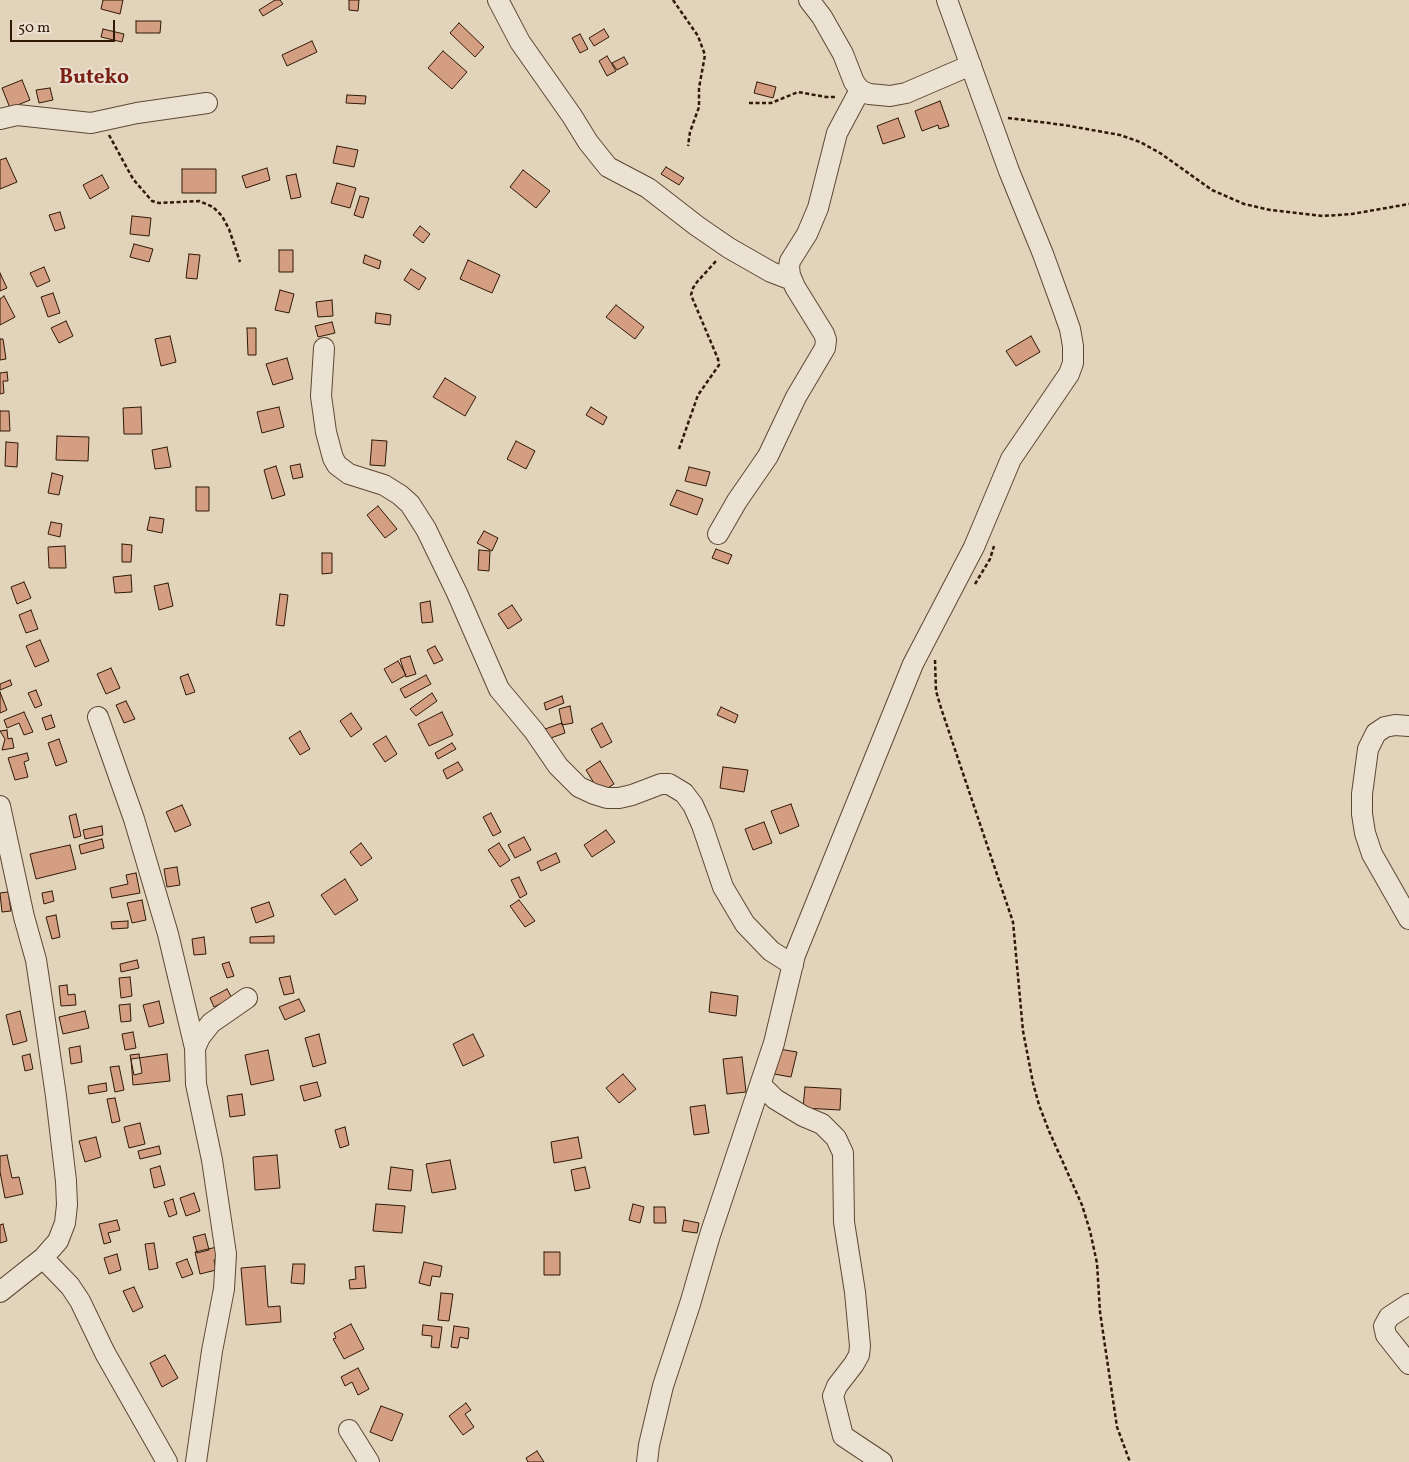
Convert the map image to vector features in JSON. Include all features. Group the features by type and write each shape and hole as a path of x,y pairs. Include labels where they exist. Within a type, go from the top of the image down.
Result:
{"street":[{"path":"498,0 520,42 588,142 608,167 648,188 729,248 771,272 792,280"},
{"path":"808,0 822,17 843,54 859,91 890,96 913,90 970,65"},
{"path":"647,1462 649,1445 663,1386 710,1235 774,1043 795,955 913,664 974,547 1011,459 1069,374 1073,363 1070,329 947,0"},
{"path":"718,534 736,500 768,456 796,396 825,348 826,340 824,334 792,280 789,271 790,261 807,234 818,208 837,133 859,91"},
{"path":"0,118 17,115 74,123 92,123 137,113 207,103"},
{"path":"324,348 320,396 326,432 333,458 337,465 349,474 384,485 410,504 426,528 499,689 534,731 558,766 579,786 607,798 632,795 661,784 669,784 684,793 702,825 723,886 745,924 771,951 793,965"},
{"path":"98,717 134,819 168,934 195,1048 196,1084 212,1160 226,1254 224,1289 210,1359 197,1461"},
{"path":"1409,726 1395,725 1385,727 1376,733 1368,749 1362,814 1365,833 1372,854 1409,919"},
{"path":"0,806 24,917 36,960 56,1096 67,1205 65,1223 58,1241 44,1258 0,1292"},
{"path":"195,1048 200,1037 211,1023 247,998"},
{"path":"760,1085 775,1099 803,1116 822,1124 836,1138 843,1153 844,1222 855,1292 860,1346 854,1364 837,1386 833,1396 843,1436 882,1462"},
{"path":"44,1258 70,1286 80,1301 105,1353 167,1462"},
{"path":"1409,1304 1389,1317 1384,1326 1386,1335 1409,1364"},
{"path":"349,1430 368,1462"}],"path":[{"path":"674,0 698,36 704,55 699,107 690,132 688,146"},
{"path":"749,103 771,103 798,92 834,97 859,91"},
{"path":"990,116 1020,118 1120,135 1140,142 1160,153 1212,190 1244,204 1270,210 1323,216 1352,214 1409,204"},
{"path":"102,122 133,179 152,201 159,203 199,201 213,206 222,216 229,229 240,262"},
{"path":"679,449 698,395 717,369 719,362 691,295 693,288 729,248"},
{"path":"971,590 990,558 995,542"},
{"path":"936,654 936,690 941,708 1012,922 1023,1032 1033,1083 1049,1132 1082,1205 1094,1247 1097,1263 1100,1312 1117,1427 1130,1462"}],"building":[{"path":"103,0 123,0 120,14 101,9"},
{"path":"275,0 280,0 283,4 263,16 259,10"},
{"path":"349,0 359,0 358,11 349,10"},
{"path":"136,21 161,21 160,33 136,33"},
{"path":"459,23 484,47 475,57 450,33"},
{"path":"103,29 124,34 122,42 101,37"},
{"path":"604,29 609,37 594,46 589,38"},
{"path":"580,34 588,49 580,53 572,38"},
{"path":"312,41 317,52 287,66 282,55"},
{"path":"443,51 467,72 452,89 428,68"},
{"path":"607,56 616,71 607,76 599,61"},
{"path":"624,57 628,64 617,70 612,63"},
{"path":"22,80 30,100 10,108 2,88"},
{"path":"757,82 776,87 773,98 754,93"},
{"path":"50,88 53,100 39,103 36,90"},
{"path":"347,95 366,96 365,104 346,103"},
{"path":"940,101 949,126 939,129 938,125 922,131 915,111"},
{"path":"898,118 905,137 883,144 877,126"},
{"path":"337,146 358,150 354,167 333,163"},
{"path":"6,158 17,182 0,189 0,160"},
{"path":"666,167 684,178 679,185 661,174"},
{"path":"267,168 270,180 246,188 242,176"},
{"path":"182,169 216,169 216,193 182,193"},
{"path":"523,170 550,191 536,208 510,187"},
{"path":"296,174 301,197 291,199 286,176"},
{"path":"102,175 109,188 90,199 83,185"},
{"path":"337,183 356,188 350,208 331,203"},
{"path":"360,196 369,198 363,218 354,215"},
{"path":"60,212 65,228 55,231 49,215"},
{"path":"132,216 151,218 149,236 130,234"},
{"path":"420,226 430,234 423,243 413,235"},
{"path":"134,244 153,249 149,262 130,257"},
{"path":"279,250 293,250 293,272 279,272"},
{"path":"189,254 200,255 197,279 186,278"},
{"path":"365,255 381,261 379,269 363,263"},
{"path":"468,260 500,275 492,293 460,279"},
{"path":"44,267 50,281 37,287 30,273"},
{"path":"411,269 426,278 419,290 404,280"},
{"path":"0,273 7,288 0,291"},
{"path":"280,290 294,294 289,313 275,310"},
{"path":"53,293 60,313 48,317 41,297"},
{"path":"4,296 15,317 0,325 0,299"},
{"path":"332,300 333,316 318,317 316,302"},
{"path":"616,305 644,327 635,339 606,317"},
{"path":"376,313 391,315 390,325 375,323"},
{"path":"66,321 73,336 59,343 51,328"},
{"path":"332,322 335,333 318,337 315,326"},
{"path":"247,328 256,328 256,355 248,355"},
{"path":"170,336 176,362 161,366 155,339"},
{"path":"1031,336 1040,352 1016,366 1006,351"},
{"path":"0,339 3,339 6,359 0,360"},
{"path":"287,358 293,379 273,385 266,364"},
{"path":"7,372 8,381 3,381 4,393 0,394 0,373"},
{"path":"445,378 476,397 465,416 433,397"},
{"path":"141,407 142,434 124,434 123,408"},
{"path":"279,407 284,427 262,433 257,412"},
{"path":"591,407 607,417 603,425 586,415"},
{"path":"0,411 9,411 10,431 0,431"},
{"path":"57,436 89,437 88,461 56,460"},
{"path":"372,440 387,441 385,466 370,465"},
{"path":"516,441 535,451 526,469 507,459"},
{"path":"6,442 18,443 17,467 5,466"},
{"path":"167,447 171,467 155,469 152,450"},
{"path":"300,464 303,477 293,479 290,466"},
{"path":"276,466 285,495 272,499 264,470"},
{"path":"689,467 710,472 706,486 685,481"},
{"path":"52,473 63,476 59,495 48,493"},
{"path":"196,487 209,487 209,511 196,511"},
{"path":"677,490 703,499 697,515 670,505"},
{"path":"378,506 397,529 385,538 367,515"},
{"path":"150,517 164,519 162,533 147,530"},
{"path":"51,522 62,524 60,537 48,534"},
{"path":"484,531 498,538 492,551 477,543"},
{"path":"122,544 132,545 131,562 122,562"},
{"path":"65,546 66,568 49,568 48,547"},
{"path":"716,549 732,555 728,564 712,558"},
{"path":"479,550 490,551 489,571 478,570"},
{"path":"322,553 332,553 332,573 322,574"},
{"path":"131,575 132,592 115,593 113,577"},
{"path":"24,582 31,598 17,604 11,587"},
{"path":"168,583 173,606 159,610 154,586"},
{"path":"280,594 288,595 284,626 276,625"},
{"path":"430,601 433,622 422,623 420,603"},
{"path":"512,605 522,620 508,629 498,614"},
{"path":"31,610 38,629 26,633 19,615"},
{"path":"40,640 49,661 35,667 26,646"},
{"path":"435,646 443,660 434,664 427,650"},
{"path":"410,656 416,674 406,677 400,659"},
{"path":"398,661 406,675 392,683 384,669"},
{"path":"111,668 120,688 106,694 97,674"},
{"path":"188,674 195,692 186,695 180,677"},
{"path":"426,675 431,684 405,698 400,689"},
{"path":"10,680 12,685 0,690 0,684"},
{"path":"36,690 42,705 35,708 28,693"},
{"path":"0,692 7,710 0,713"},
{"path":"432,693 437,701 416,716 410,709"},
{"path":"562,696 564,703 546,710 544,703"},
{"path":"126,701 135,719 124,723 116,705"},
{"path":"570,706 573,723 562,725 559,709"},
{"path":"721,707 738,715 735,723 717,715"},
{"path":"24,712 33,732 24,735 19,723 7,728 4,720"},
{"path":"442,712 453,735 429,746 418,724"},
{"path":"351,713 362,729 351,737 340,721"},
{"path":"51,715 55,727 46,730 42,718"},
{"path":"562,723 565,733 548,739 545,729"},
{"path":"602,723 612,742 601,748 591,729"},
{"path":"7,730 8,739 12,738 14,748 2,750 5,739 0,731"},
{"path":"300,731 310,749 300,755 289,738"},
{"path":"386,736 397,754 385,762 373,744"},
{"path":"59,739 67,762 56,766 48,743"},
{"path":"452,743 456,749 438,759 435,753"},
{"path":"27,753 29,760 24,762 28,777 15,780 8,758"},
{"path":"600,761 614,784 600,793 586,770"},
{"path":"458,762 463,770 447,779 443,770"},
{"path":"723,767 748,770 744,792 720,788"},
{"path":"791,804 799,826 780,834 771,811"},
{"path":"182,805 191,825 175,832 166,812"},
{"path":"491,813 501,832 493,836 483,817"},
{"path":"76,814 81,836 74,838 69,816"},
{"path":"764,822 772,843 753,850 745,829"},
{"path":"102,826 103,835 85,839 83,830"},
{"path":"606,830 615,842 592,857 584,845"},
{"path":"524,837 531,850 515,858 508,845"},
{"path":"102,839 104,848 81,854 79,845"},
{"path":"361,843 372,858 361,866 350,852"},
{"path":"499,843 510,860 500,867 488,850"},
{"path":"70,845 76,869 36,879 30,854"},
{"path":"556,853 560,862 541,871 537,862"},
{"path":"177,867 180,885 167,887 164,869"},
{"path":"136,873 140,893 112,898 110,888 128,884 126,875"},
{"path":"519,877 527,894 520,898 511,880"},
{"path":"345,879 358,900 335,915 321,895"},
{"path":"52,891 54,901 44,904 42,893"},
{"path":"8,892 11,911 2,912 0,893"},
{"path":"142,900 146,920 132,923 127,903"},
{"path":"519,900 535,921 525,927 510,906"},
{"path":"269,902 274,916 256,923 251,908"},
{"path":"56,915 60,937 52,939 46,917"},
{"path":"128,921 128,928 112,929 111,922"},
{"path":"274,936 274,943 250,943 250,937"},
{"path":"204,937 206,954 194,955 192,939"},
{"path":"137,960 139,968 121,972 120,964"},
{"path":"229,962 234,976 227,978 222,964"},
{"path":"290,976 294,993 284,995 279,978"},
{"path":"130,977 132,996 121,998 119,978"},
{"path":"67,985 68,995 75,994 76,1005 61,1006 59,986"},
{"path":"227,989 232,998 214,1007 210,998"},
{"path":"711,992 738,996 736,1016 709,1012"},
{"path":"299,999 305,1011 285,1020 279,1007"},
{"path":"159,1001 164,1023 149,1027 143,1005"},
{"path":"130,1004 131,1021 121,1022 119,1005"},
{"path":"20,1011 27,1041 13,1045 6,1015"},
{"path":"85,1011 89,1028 63,1034 59,1017"},
{"path":"133,1032 136,1048 125,1050 122,1034"},
{"path":"319,1034 326,1063 313,1067 305,1038"},
{"path":"473,1034 484,1056 463,1066 453,1044"},
{"path":"80,1046 82,1062 71,1064 69,1048"},
{"path":"779,1049 797,1052 791,1077 774,1074"},
{"path":"268,1050 274,1080 251,1085 245,1055"},
{"path":"30,1054 33,1069 25,1071 22,1056"},
{"path":"139,1054 142,1073 134,1075 130,1055"},
{"path":"167,1054 170,1081 133,1085 131,1059"},
{"path":"742,1057 746,1092 727,1094 723,1059"},
{"path":"119,1066 124,1090 115,1092 110,1067"},
{"path":"623,1074 636,1089 619,1103 606,1088"},
{"path":"317,1082 321,1096 304,1101 300,1086"},
{"path":"106,1083 107,1091 89,1094 88,1086"},
{"path":"805,1087 841,1089 840,1110 803,1108"},
{"path":"242,1094 245,1115 230,1117 227,1096"},
{"path":"115,1098 120,1121 112,1123 107,1099"},
{"path":"705,1105 709,1133 694,1135 690,1107"},
{"path":"140,1123 145,1144 129,1148 124,1127"},
{"path":"345,1127 349,1145 340,1148 335,1130"},
{"path":"96,1137 101,1157 85,1162 79,1141"},
{"path":"578,1137 582,1158 554,1163 551,1142"},
{"path":"159,1146 161,1154 140,1159 138,1151"},
{"path":"7,1155 12,1178 19,1177 23,1194 5,1198 0,1172 0,1156"},
{"path":"277,1155 280,1188 255,1190 253,1157"},
{"path":"450,1160 456,1189 432,1193 426,1164"},
{"path":"160,1166 165,1185 154,1188 150,1169"},
{"path":"391,1167 413,1170 411,1191 388,1189"},
{"path":"585,1167 590,1188 575,1191 571,1170"},
{"path":"194,1193 200,1211 186,1216 180,1198"},
{"path":"173,1199 177,1214 169,1217 164,1202"},
{"path":"376,1204 405,1206 402,1233 373,1231"},
{"path":"633,1204 644,1207 640,1223 629,1220"},
{"path":"654,1207 665,1207 666,1223 654,1223"},
{"path":"117,1220 120,1230 108,1233 111,1242 104,1244 99,1224"},
{"path":"684,1220 699,1223 697,1233 682,1231"},
{"path":"3,1224 7,1241 0,1243 0,1225"},
{"path":"205,1234 209,1250 197,1253 193,1237"},
{"path":"154,1243 158,1268 149,1270 145,1244"},
{"path":"217,1247 219,1259 214,1260 216,1270 200,1274 195,1252"},
{"path":"544,1252 560,1252 560,1275 544,1275"},
{"path":"117,1254 121,1270 109,1274 104,1258"},
{"path":"187,1259 193,1274 182,1278 176,1263"},
{"path":"424,1262 442,1266 440,1277 432,1276 430,1286 419,1283"},
{"path":"293,1264 305,1264 304,1284 291,1283"},
{"path":"265,1266 268,1307 280,1306 281,1322 246,1325 241,1268"},
{"path":"364,1266 366,1288 350,1289 349,1280 356,1279 355,1267"},
{"path":"134,1287 143,1307 133,1312 123,1291"},
{"path":"441,1293 453,1294 449,1321 438,1320"},
{"path":"351,1324 364,1349 344,1359 333,1339 336,1338 334,1333"},
{"path":"423,1325 442,1327 439,1348 431,1347 432,1336 422,1335"},
{"path":"454,1326 469,1328 468,1339 460,1337 458,1348 451,1347"},
{"path":"165,1355 178,1378 162,1387 150,1363"},
{"path":"358,1368 369,1389 358,1395 352,1382 345,1386 341,1377"},
{"path":"466,1403 471,1410 465,1414 474,1427 463,1435 449,1416"},
{"path":"381,1406 403,1414 392,1441 370,1432"},
{"path":"537,1451 544,1462 528,1462 526,1458"}],"district":[{"name":"Buteko","path":"94,79"}]}
